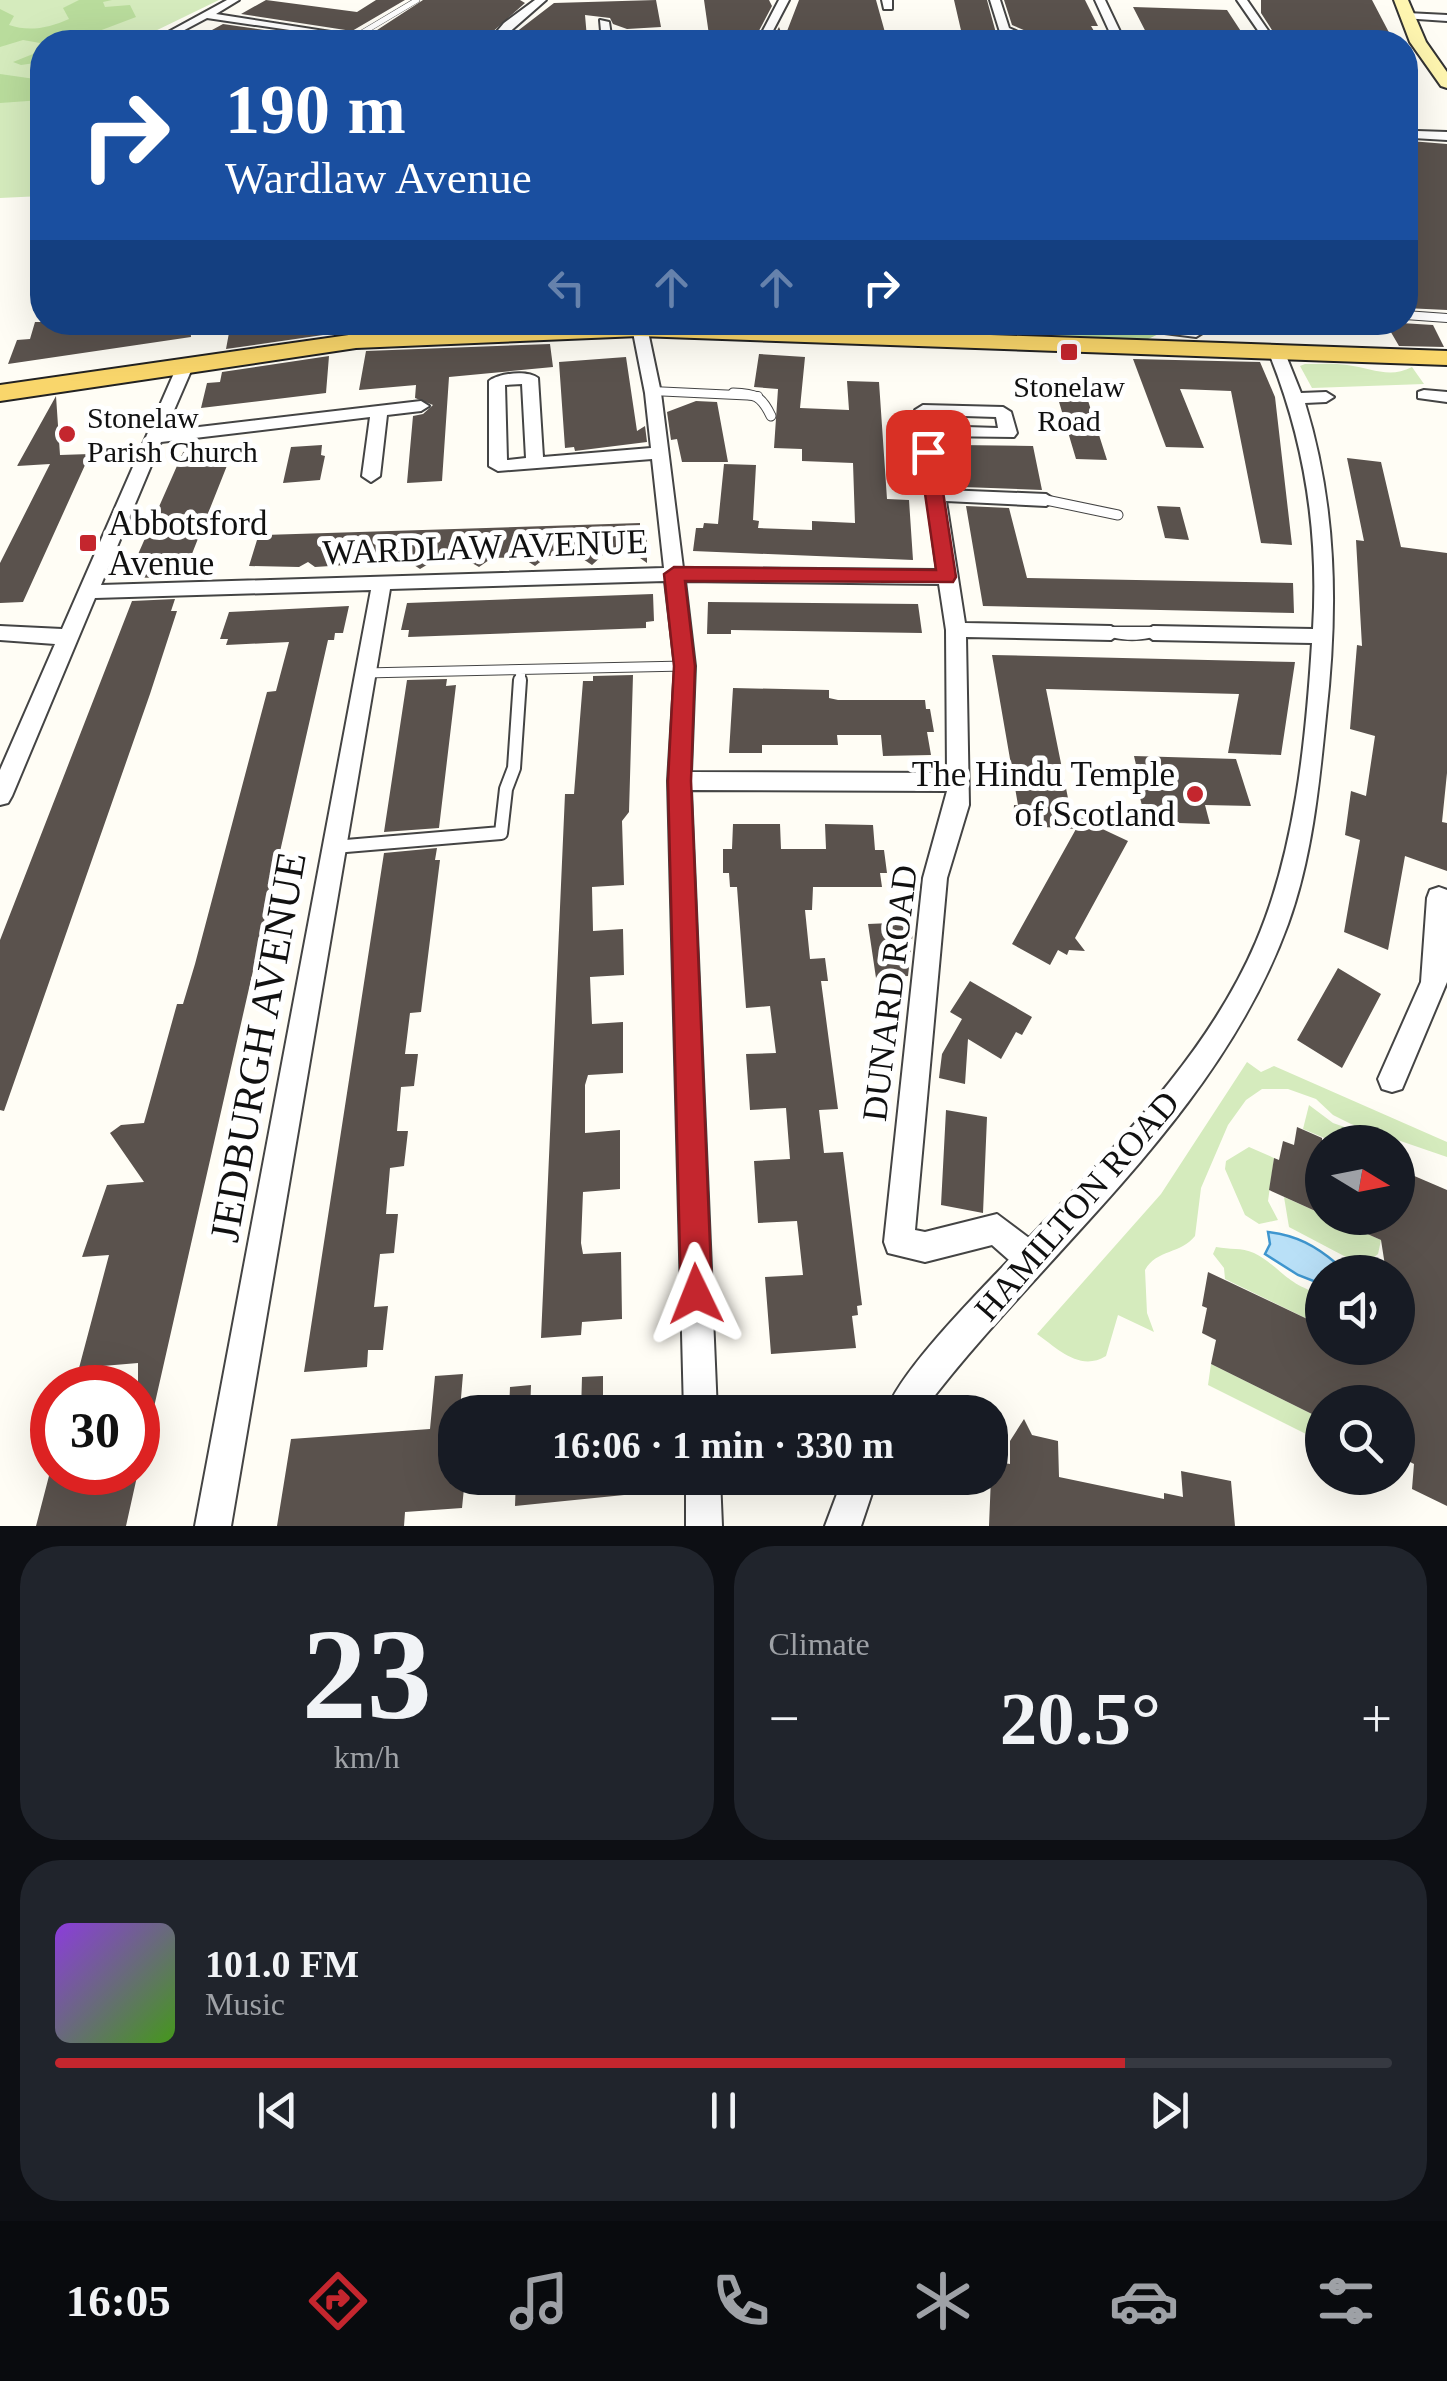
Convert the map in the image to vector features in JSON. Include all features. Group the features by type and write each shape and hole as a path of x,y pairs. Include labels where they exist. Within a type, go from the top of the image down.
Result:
{"main road":[{"path":"1418,42 1447,84"},
{"path":"0,392 186,364 341,335"},
{"path":"1198,335 1278,353 1447,358"}],"street":[{"path":"177,30 234,0"},
{"path":"505,30 542,0"},
{"path":"768,30 784,0"},
{"path":"995,0 1004,30"},
{"path":"1100,0 1114,30"},
{"path":"1242,0 1263,30"},
{"path":"1404,8 1447,18"},
{"path":"204,15 307,30"},
{"path":"604,22 605,30"},
{"path":"1418,135 1447,136"},
{"path":"641,335 652,391 684,666 679,781 699,1395"},
{"name":"HAMILTON ROAD","path":"916,1395 1030,1259 1126,1159 1218,1038 1264,951 1289,882 1325,636 1322,512 1298,398 1278,353"},
{"path":"0,796 186,364"},
{"path":"535,463 530,378 497,380 498,466 659,453"},
{"path":"1424,395 1447,396"},
{"path":"1298,398 1326,397"},
{"path":"154,438 421,406"},
{"path":"371,476 379,411"},
{"name":"DUNARD ROAD","path":"926,432 956,630 959,782 957,805 934,878 899,1242 925,1247 996,1229 1030,1259"},
{"path":"933,495 1046,500"},
{"name":"WARDLAW AVENUE","path":"86,592 674,574 946,577"},
{"name":"JEDBURGH AVENUE","path":"213,1526 382,582"},
{"path":"956,630 1325,636"},
{"path":"0,633 66,637"},
{"path":"679,781 959,782"},
{"path":"1392,1079 1440,985 1439,898"},
{"path":"703,1495 704,1526"},
{"path":"842,1526 854,1495"}],"lane":[{"path":"367,30 418,0"},
{"path":"1418,316 1447,318"},
{"path":"652,391 755,394 763,399 770,416"},
{"path":"1046,500 1118,515"},
{"path":"366,673 684,666"},
{"path":"334,847 500,834 506,789 514,768 521,670"}],"green space":[{"path":"0,0 219,0 157,30 30,30 30,197 0,198"},
{"path":"79,0 112,0 103,2 105,7 130,5 136,17 102,30 30,30 30,41 0,47 0,9 14,16 9,25 39,28 69,19 63,8"},
{"path":"30,55 30,64 13,62"},
{"path":"0,74 30,78 30,101 0,103"},
{"path":"1031,335 1157,335 1148,339"},
{"path":"1342,364 1388,372 1412,367 1424,384 1312,388 1300,366"},
{"path":"1247,1062 1261,1072 1274,1066 1408,1125 1354,1125 1333,1115 1316,1099 1288,1089 1262,1089 1246,1100 1228,1125 1201,1188 1195,1236 1156,1258 1145,1270 1147,1313 1154,1332 1118,1315 1106,1356 1087,1361 1061,1352 1037,1334 1161,1194"},
{"path":"1309,1105 1339,1125 1305,1125 1303,1129"},
{"path":"1415,1128 1447,1142 1447,1157 1415,1146"},
{"path":"1249,1147 1274,1158 1268,1201 1278,1220 1259,1224 1245,1215 1225,1169 1226,1161"},
{"path":"1284,1197 1305,1206 1305,1235 1370,1235 1381,1240 1378,1254 1342,1255 1289,1227"},
{"path":"1216,1247 1245,1250 1263,1258 1305,1288 1305,1318 1225,1279 1224,1268 1213,1254"},
{"path":"1211,1364 1305,1411 1305,1434 1208,1385"}],"water":[{"path":"1268,1232 1305,1242 1325,1255 1305,1255 1305,1278 1265,1254 1270,1244"}],"building":[{"path":"266,0 357,12 376,0 405,0 354,30 241,14"},
{"path":"423,0 525,3 495,30 377,30"},
{"path":"656,0 661,27 627,29 613,24 610,18 585,15 586,30 519,30 554,3"},
{"path":"704,0 769,0 772,6 759,30 708,30"},
{"path":"799,0 876,0 884,30 787,30"},
{"path":"954,0 987,0 995,30 961,30"},
{"path":"1004,0 1085,0 1098,26 1091,26 1093,30 1024,30 1012,25"},
{"path":"1261,0 1372,0 1388,30 1272,30 1261,13"},
{"path":"1133,7 1227,10 1240,30 1145,30"},
{"path":"223,24 265,30 212,30"},
{"path":"1418,142 1447,144 1447,310 1418,309"},
{"path":"1418,324 1433,325 1444,347 1399,346 1393,335 1418,335"},
{"path":"31,335 191,337 8,364 17,340 30,339"},
{"path":"229,335 323,335 226,349"},
{"path":"550,344 553,367 449,377 442,481 407,483 413,416 423,414 433,405 415,398 416,385 359,390 366,351"},
{"path":"759,354 805,357 800,408 849,410 847,381 879,382 887,499 909,500 913,560 693,551 696,528 703,528 704,523 718,524 724,464 756,465 753,520 759,521 758,528 812,530 812,521 855,523 853,463 802,461 802,449 774,448 778,389 754,387"},
{"path":"329,356 326,393 201,408 207,383 220,382 222,372"},
{"path":"626,357 637,431 645,426 647,442 575,451 574,447 565,448 559,362"},
{"path":"1133,359 1260,362 1275,397 1292,545 1261,543 1231,391 1180,389 1204,448 1166,447"},
{"path":"1054,385 1083,385 1107,460 1076,459"},
{"path":"56,396 60,455 90,454 23,602 0,603 0,563 50,464 17,466"},
{"path":"696,401 717,402 728,462 682,462 677,439 671,440 667,412"},
{"path":"322,445 321,455 325,456 320,480 283,483 291,447"},
{"path":"958,445 1033,446 1042,490 963,487"},
{"path":"234,448 182,579 128,577 184,450"},
{"path":"1347,458 1381,462 1401,547 1447,553 1447,773 1442,822 1447,823 1447,871 1405,856 1388,950 1344,932 1360,840 1345,835 1351,791 1366,796 1375,736 1350,729 1357,645 1362,646 1356,540 1364,541"},
{"path":"966,506 1009,508 1027,578 1293,583 1294,613 983,606"},
{"path":"1157,506 1180,507 1189,540 1165,538"},
{"path":"640,523 640,528 647,527 647,563 633,553 604,554 592,565 577,555 548,556 535,566 521,557 492,558 479,567 465,559 435,560 420,569 408,561 315,567 308,562 299,567 249,566 257,540 263,540 264,535"},
{"path":"653,594 654,621 646,622 646,628 408,637 409,630 401,630 407,603"},
{"path":"175,599 171,611 177,611 150,694 4,1111 0,1110 0,940 132,601"},
{"path":"708,602 918,604 922,633 731,630 731,634 707,634"},
{"path":"349,606 343,633 335,633 334,640 328,640 160,1381 160,1365 80,1365 109,1255 82,1257 107,1185 144,1182 110,1133 121,1125 144,1123 177,1004 183,1004 195,964 267,692 276,691 289,642 226,645 228,639 220,639 229,612"},
{"path":"992,655 1295,662 1281,755 1228,753 1239,694 1046,689 1070,808 1102,809 1096,826 1128,841 1075,938 1085,951 1069,950 1067,955 1058,950 1050,965 1012,944 1076,829 1013,825 1014,805 1047,807 1018,805"},
{"path":"633,675 629,812 622,821 624,885 592,887 593,931 623,929 624,975 590,977 592,1024 623,1022 623,1073 588,1075 585,1085 585,1133 620,1130 620,1189 583,1192 581,1243 583,1254 621,1252 622,1319 582,1322 581,1335 541,1338 565,794 574,794 583,681 593,681 593,676"},
{"path":"447,679 446,686 456,685 439,828 384,832 407,680"},
{"path":"733,688 829,690 829,698 838,700 925,700 934,732 927,732 931,755 883,756 881,735 837,735 838,745 762,745 762,753 729,753"},
{"name":"The Hindu Temple of Scotland","path":"1134,756 1236,759 1251,806 1205,805 1210,824 1146,822 1133,769 1137,769"},
{"path":"733,824 780,824 781,849 826,849 825,824 873,825 875,850 884,850 887,873 880,873 882,887 813,887 812,910 805,910 810,959 825,958 828,981 821,981 838,1109 819,1110 824,1153 843,1152 862,1305 857,1306 858,1315 852,1316 856,1348 771,1354 765,1277 803,1275 797,1221 758,1223 754,1161 790,1159 786,1108 750,1110 746,1054 776,1053 770,1006 746,1008 737,887 730,887 729,873 723,873 723,849 732,849"},
{"path":"437,848 435,860 440,860 421,1012 410,1013 405,1054 418,1054 414,1086 401,1087 397,1131 408,1131 404,1166 390,1168 386,1214 398,1214 394,1253 380,1254 374,1307 388,1306 383,1350 368,1350 367,1367 304,1372 384,853"},
{"path":"914,922 908,976 876,978 868,924"},
{"path":"1338,968 1381,994 1342,1068 1297,1040"},
{"path":"970,981 1032,1017 1022,1035 1016,1032 1001,1059 968,1039 965,1084 939,1078 942,1054 962,1019 950,1012"},
{"path":"946,1110 987,1117 983,1213 941,1205"},
{"path":"1297,1127 1305,1131 1305,1206 1269,1190 1274,1158 1279,1160 1283,1141 1294,1145"},
{"path":"1415,1176 1447,1190 1447,1506 1415,1490 1415,1385 1305,1385 1305,1411 1211,1364 1216,1340 1202,1333 1208,1272 1305,1318 1305,1365 1415,1365 1415,1255 1383,1255 1381,1240 1370,1235 1415,1235"},
{"path":"463,1374 461,1395 438,1395 438,1495 463,1495 462,1508 405,1512 404,1526 277,1526 291,1439 430,1429 435,1376"},
{"path":"603,1376 603,1395 581,1395 582,1377"},
{"path":"531,1385 531,1395 510,1395 510,1387"},
{"path":"1024,1419 1032,1435 1058,1441 1059,1477 1164,1499 1164,1493 1183,1497 1181,1471 1231,1481 1235,1526 989,1526 990,1495 1008,1495 1010,1441"},
{"path":"44,1495 133,1495 126,1526 36,1526"},
{"path":"515,1495 624,1495 515,1506"}],"place":[{"name":"Stonelaw Road","path":"1069,352"},
{"name":"Stonelaw Parish Church","path":"67,434"},
{"name":"Abbotsford Avenue","path":"88,543"},
{"name":"The Hindu Temple of Scotland","path":"1195,794"}],"route":[{"path":"696,1294 679,781 684,666 674,574 946,577 928,452"}]}
